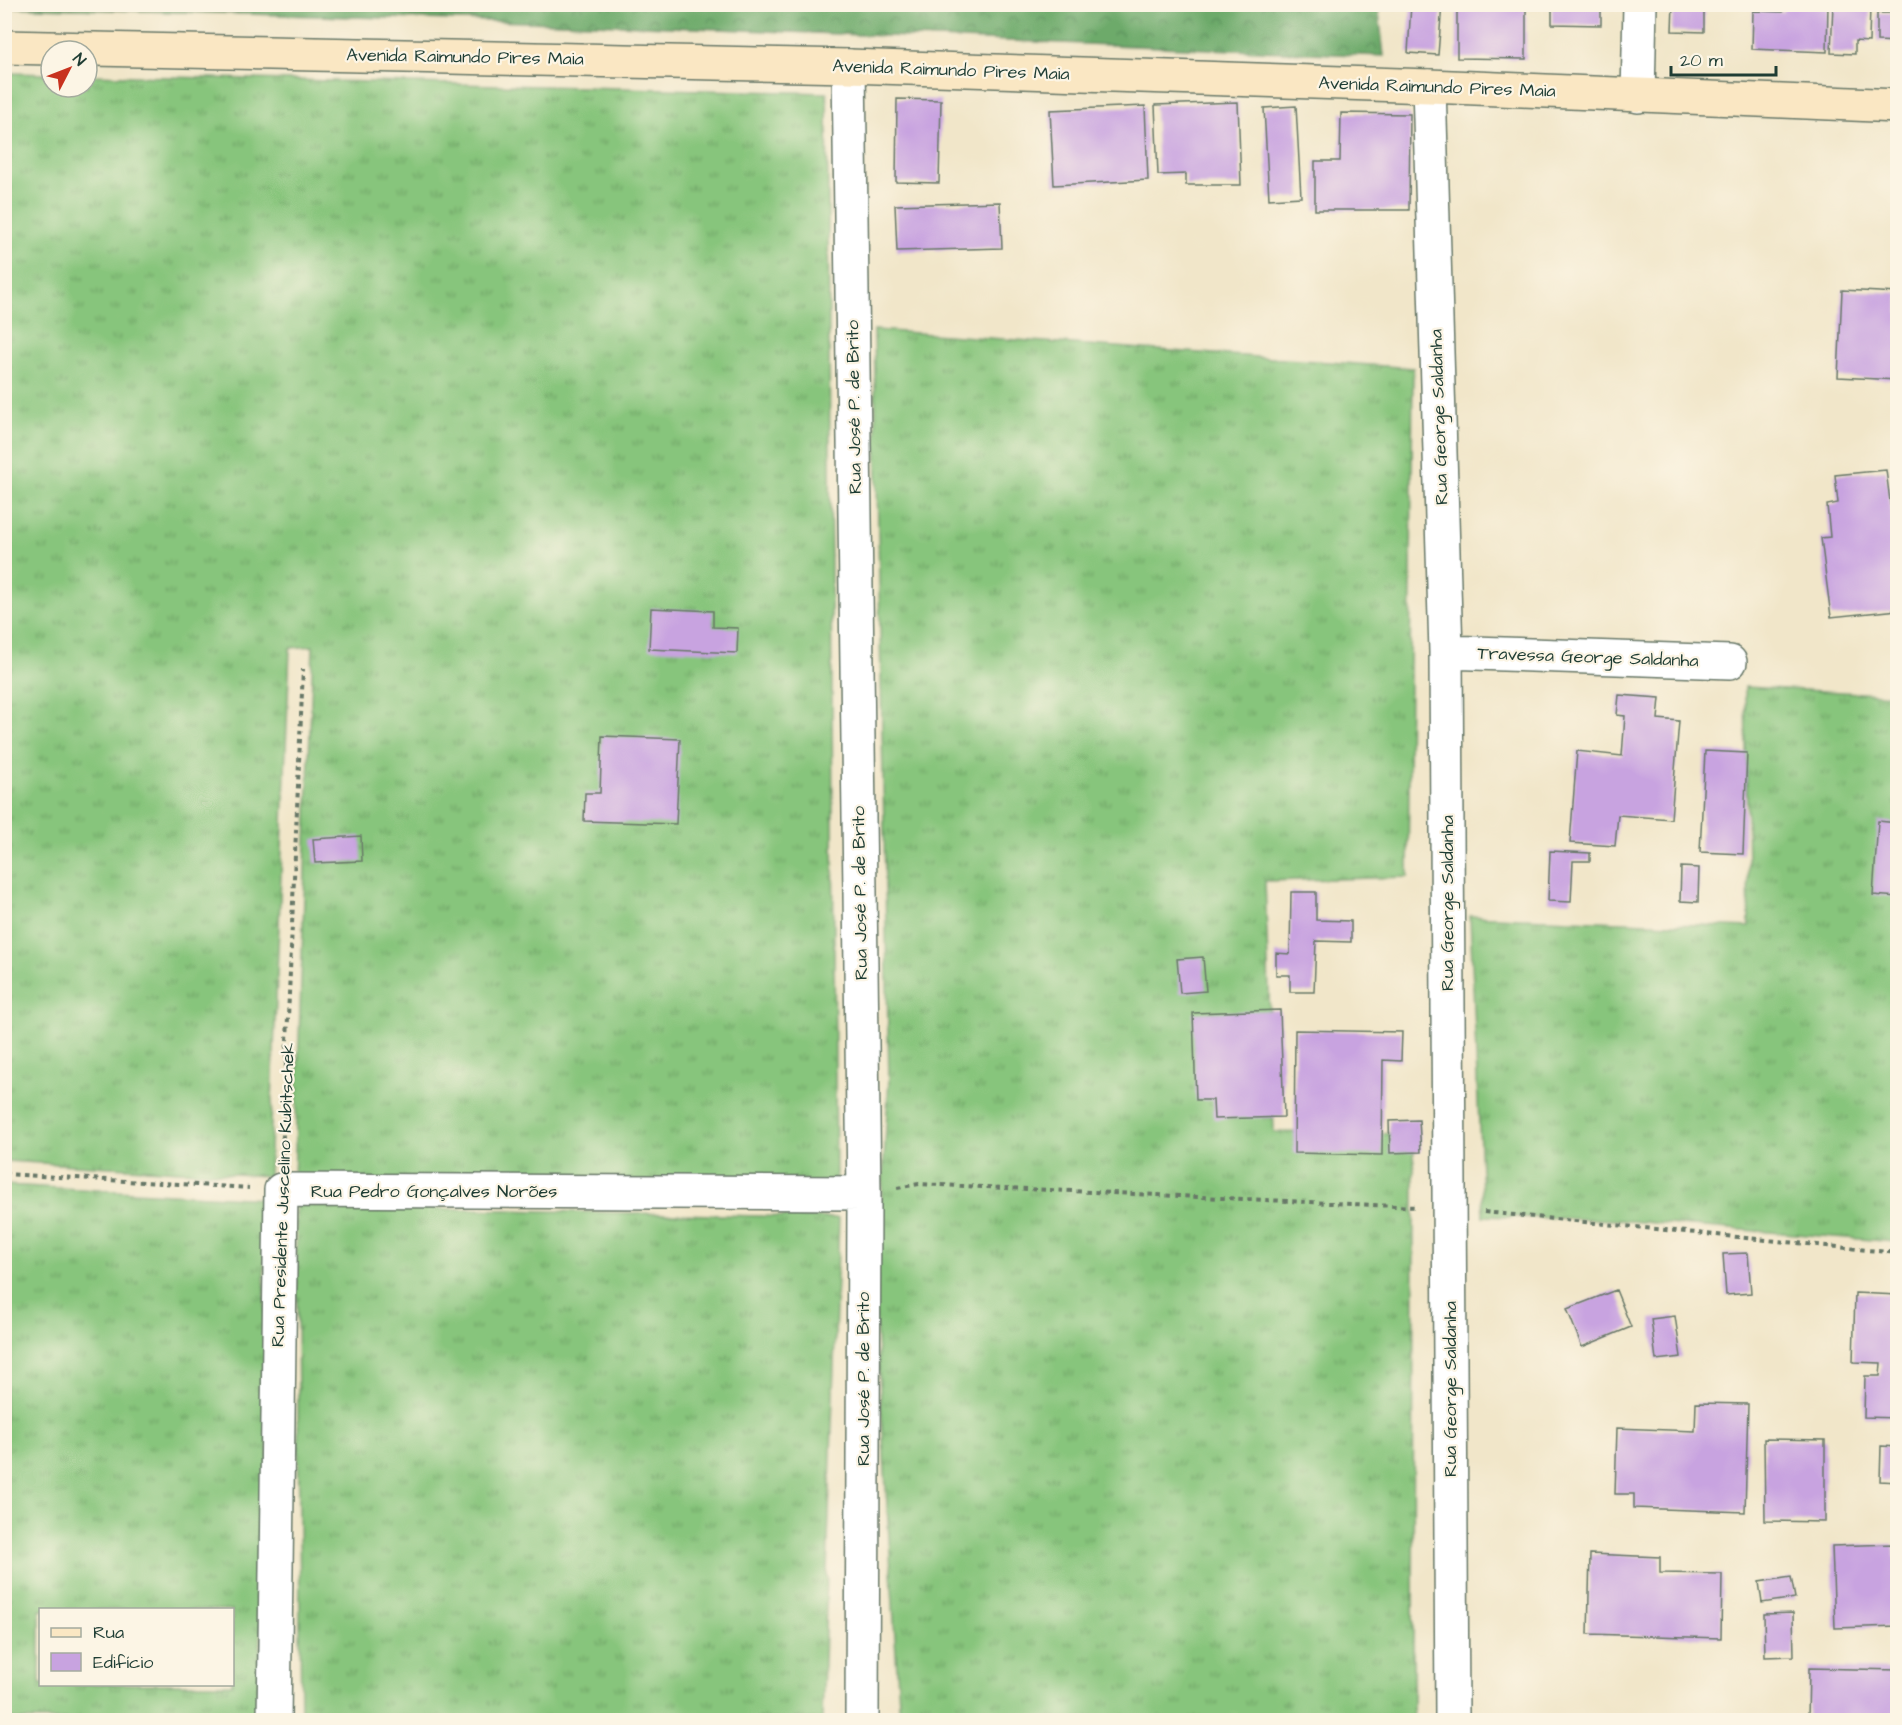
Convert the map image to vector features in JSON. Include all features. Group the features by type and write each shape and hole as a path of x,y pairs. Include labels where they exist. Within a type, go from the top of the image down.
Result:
{"street":[{"path":"1638,96 1640,4"},
{"name":"Avenida Raimundo Pires Maia","path":"4,47 849,66 1429,86 1898,106"},
{"name":"Rua José P. de Brito","path":"849,66 864,1194 862,1720"},
{"name":"Rua George Saldanha","path":"1429,86 1446,652 1452,1720"},
{"name":"Travessa George Saldanha","path":"1446,652 1730,662"},
{"name":"Rua Pedro Gonçalves Norões","path":"281,1190 864,1194"},
{"name":"Rua Presidente Juscelino Kubitschek","path":"274,1720 281,1190"}],"path":[{"name":"Rua Presidente Juscelino Kubitschek","path":"281,1190 303,669"},
{"path":"4,1174 281,1190"},
{"path":"864,1194 919,1184 1449,1209 1898,1253"}],"green space":[{"path":"5,4 1378,4 1384,56 593,24 5,7"},
{"path":"4,73 39,74 39,99 99,99 99,75 827,93 836,1188 294,1179 313,646 290,648 269,1176 5,1161"},
{"path":"874,330 1413,368 1408,877 1265,881 1274,1132 1414,1134 1413,1720 900,1720 875,1306 889,1080"},
{"path":"1745,687 1897,695 1897,1242 1617,1220 1483,1216 1470,916 1749,927"},
{"path":"4,1185 263,1199 268,1474 257,1720 5,1720"},
{"path":"296,1205 839,1218 822,1720 301,1720"}],"building":[{"path":"1411,4 1442,4 1438,55 1408,53"},
{"path":"1457,4 1526,4 1526,59 1457,58"},
{"path":"1552,4 1601,4 1601,25 1552,24"},
{"path":"1673,4 1704,4 1704,32 1672,31"},
{"path":"1783,4 1828,4 1827,52 1752,49 1753,11 1783,12"},
{"path":"1833,4 1870,5 1869,42 1855,41 1855,54 1831,53"},
{"path":"1877,13 1898,13 1898,42 1877,41"},
{"path":"897,99 941,100 939,183 896,182"},
{"path":"1238,102 1241,185 1186,185 1186,174 1158,175 1155,105"},
{"path":"1145,106 1148,180 1054,185 1050,110"},
{"path":"1296,106 1301,197 1269,199 1264,108"},
{"path":"1341,113 1410,114 1409,210 1315,210 1315,161 1340,161"},
{"path":"1000,202 1002,248 897,251 895,205"},
{"path":"1842,290 1898,293 1898,380 1838,377"},
{"path":"1886,470 1898,564 1898,610 1831,617 1821,538 1830,537 1827,505 1838,503 1835,475"},
{"path":"651,608 713,611 713,627 738,628 737,653 649,649"},
{"path":"1619,695 1660,698 1658,719 1679,721 1671,819 1618,815 1615,846 1570,843 1577,751 1622,756 1625,716 1617,715"},
{"path":"602,736 680,739 676,824 584,821 585,793 600,793"},
{"path":"1705,751 1747,753 1743,854 1700,852"},
{"path":"1878,821 1898,823 1898,897 1873,895"},
{"path":"361,836 362,861 315,863 313,839"},
{"path":"1550,851 1590,853 1590,861 1573,861 1571,902 1548,901"},
{"path":"1681,867 1699,868 1698,902 1680,901"},
{"path":"1291,892 1316,892 1316,920 1351,921 1351,942 1316,941 1314,992 1290,992 1290,975 1276,975 1276,953 1290,954"},
{"path":"1203,957 1206,991 1180,993 1177,959"},
{"path":"1280,1010 1284,1117 1214,1119 1213,1100 1196,1100 1193,1013"},
{"path":"1295,1030 1402,1032 1401,1061 1383,1060 1382,1155 1294,1153"},
{"path":"1419,1120 1421,1152 1390,1153 1389,1121"},
{"path":"1748,1253 1751,1293 1726,1295 1723,1254"},
{"path":"1616,1290 1631,1327 1582,1347 1567,1309"},
{"path":"1855,1293 1898,1295 1898,1418 1864,1417 1865,1376 1880,1376 1881,1363 1853,1362"},
{"path":"1675,1316 1681,1357 1656,1360 1651,1319"},
{"path":"1696,1403 1748,1404 1745,1512 1634,1508 1634,1494 1615,1494 1617,1428 1695,1431"},
{"path":"1764,1439 1825,1440 1825,1522 1765,1521"},
{"path":"1881,1446 1898,1447 1898,1482 1880,1481"},
{"path":"1893,1544 1894,1558 1898,1558 1898,1626 1835,1628 1832,1546"},
{"path":"1590,1554 1660,1557 1660,1573 1722,1574 1721,1638 1588,1634"},
{"path":"1791,1577 1795,1598 1762,1603 1759,1582"},
{"path":"1793,1613 1794,1656 1765,1657 1764,1614"},
{"path":"1809,1668 1898,1670 1898,1720 1808,1720"}]}
